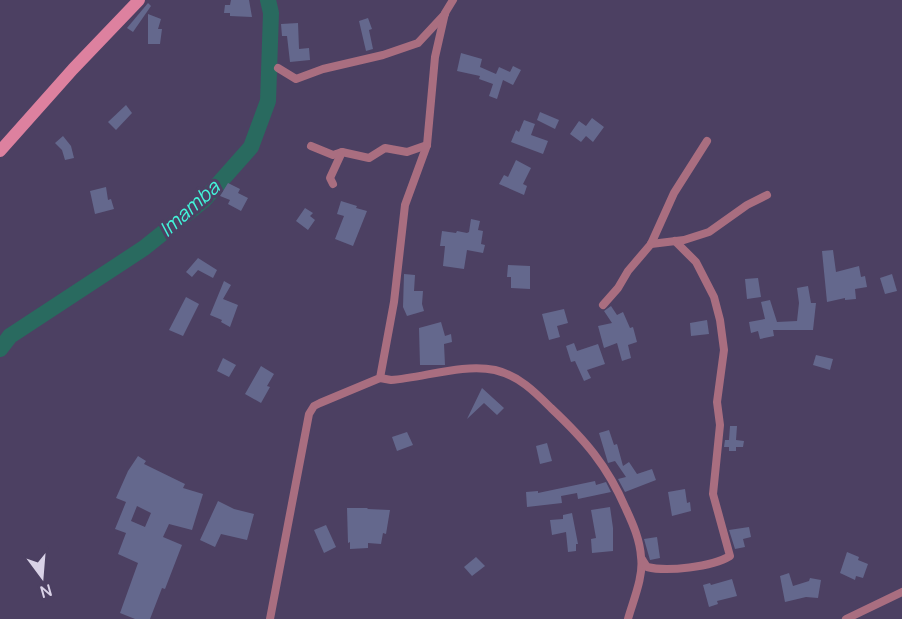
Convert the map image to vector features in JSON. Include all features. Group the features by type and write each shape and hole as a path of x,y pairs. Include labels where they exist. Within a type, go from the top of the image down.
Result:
{"street":[{"path":"0,151 72,69 139,0"},
{"path":"381,378 405,205 427,145 435,57 446,13 453,0"},
{"path":"278,68 296,79 323,69 383,55 418,43 446,13"},
{"path":"603,305 651,244 674,193 707,141"},
{"path":"311,146 333,155 342,152 369,158 385,148 407,152 427,145"},
{"path":"333,184 330,178 342,152"},
{"path":"651,244 675,241 709,232 767,195"},
{"path":"270,619 309,414 314,406 320,403 381,378 398,379 485,369 496,370 523,381 578,433 607,470 636,530 642,559 647,567 659,570 710,563 730,556 713,494 720,425 717,402 723,350 720,320 714,297 696,262 675,241"},
{"path":"628,619 642,559"},
{"path":"846,619 902,592"}],"building":[{"path":"231,0 249,0 252,17 230,16 230,13 224,13 225,5 230,5"},
{"path":"148,3 151,6 133,32 127,28"},
{"path":"148,14 161,19 158,29 162,29 160,44 148,44"},
{"path":"368,18 372,29 369,30 373,49 366,51 359,21"},
{"path":"298,23 299,49 309,48 310,60 290,62 287,36 282,36 281,24"},
{"path":"461,53 482,59 480,67 496,74 499,67 510,72 513,66 521,70 513,85 503,80 497,99 489,96 493,84 479,79 480,76 457,71"},
{"path":"126,105 132,113 116,130 108,122"},
{"path":"540,112 559,120 555,129 537,120"},
{"path":"592,118 604,127 593,142 586,136 581,142 570,134 579,121 586,126"},
{"path":"524,120 535,124 531,135 548,141 543,154 511,142 516,130 519,132"},
{"path":"63,136 71,146 74,158 65,160 62,150 55,143"},
{"path":"516,160 531,168 523,184 527,186 524,195 499,184 504,175 508,177"},
{"path":"228,183 240,189 238,193 248,198 241,211 228,204 230,200 220,196"},
{"path":"106,187 108,200 111,199 114,209 95,214 90,191"},
{"path":"341,201 367,211 353,246 335,239 344,216 337,214"},
{"path":"305,208 313,213 310,216 315,220 308,230 296,221"},
{"path":"471,219 480,221 478,230 483,231 481,244 485,245 483,253 467,250 464,269 443,266 445,246 440,246 442,231 467,233"},
{"path":"833,250 836,272 859,266 861,277 865,276 867,287 855,289 856,299 845,300 845,298 827,302 822,251"},
{"path":"198,258 217,270 213,278 198,270 192,277 186,272"},
{"path":"508,265 530,266 530,289 511,288 511,277 507,277"},
{"path":"404,274 415,275 414,291 423,291 424,311 407,316 403,307"},
{"path":"892,274 897,291 885,294 880,278"},
{"path":"758,278 761,297 747,299 745,279"},
{"path":"224,281 231,285 223,299 238,305 230,327 221,322 222,320 210,315"},
{"path":"808,286 811,303 816,303 813,330 773,330 774,336 760,339 758,331 751,333 749,322 765,319 761,302 770,300 777,322 797,321 799,303 797,288"},
{"path":"186,297 199,304 183,336 169,330"},
{"path":"611,306 617,315 623,312 630,328 633,327 637,342 628,345 631,358 622,361 617,343 604,348 598,326 612,323 604,311"},
{"path":"564,309 568,323 557,326 560,337 549,340 542,314"},
{"path":"707,320 709,334 691,336 690,323"},
{"path":"441,322 445,336 451,334 452,342 444,344 445,365 420,365 419,328"},
{"path":"574,343 577,351 598,344 605,364 587,370 591,378 584,381 575,361 571,362 566,346"},
{"path":"816,355 833,359 830,370 813,365"},
{"path":"223,358 236,365 229,377 217,371"},
{"path":"261,366 274,374 261,403 245,394"},
{"path":"482,388 504,408 497,415 484,403 467,419"},
{"path":"730,426 737,426 736,440 744,441 743,447 736,447 736,451 729,451 729,447 724,447 725,440 729,440"},
{"path":"609,430 614,445 617,444 623,466 629,462 637,474 652,469 656,480 625,492 618,479 626,477 615,461 608,463 599,433"},
{"path":"407,432 413,445 397,451 392,437"},
{"path":"547,443 552,461 540,464 536,446"},
{"path":"138,456 146,461 144,464 185,484 183,488 203,494 192,530 169,524 163,537 182,545 165,589 162,588 150,619 135,619 120,613 138,563 118,554 126,533 115,529 126,502 116,498 128,471","holes":["137,506 151,513 145,527 131,521"]},
{"path":"595,481 596,485 606,482 611,492 578,499 577,493 561,496 562,503 527,507 526,492 538,491 538,493"},
{"path":"685,489 691,511 672,516 668,492"},
{"path":"218,501 234,509 254,514 247,540 221,534 215,547 200,540"},
{"path":"610,507 613,551 592,553 591,539 596,538 591,510"},
{"path":"347,508 390,510 386,534 383,533 381,544 368,543 368,548 350,549"},
{"path":"572,513 578,544 576,544 576,551 568,552 566,532 552,535 550,520 563,519 563,515"},
{"path":"326,525 336,547 324,553 314,530"},
{"path":"749,527 751,537 743,539 745,547 735,549 729,530"},
{"path":"657,537 660,558 650,560 644,539"},
{"path":"847,552 868,564 863,578 856,576 855,580 840,573"},
{"path":"476,557 485,566 472,576 464,567"},
{"path":"789,573 793,586 809,581 810,578 821,580 818,598 806,597 785,602 780,576"},
{"path":"732,579 737,596 717,601 718,604 709,607 703,585"}],"waterway":[{"name":"Imamba","path":"0,349 10,336 144,248 204,200 251,147 268,101 271,13 268,0"}]}
